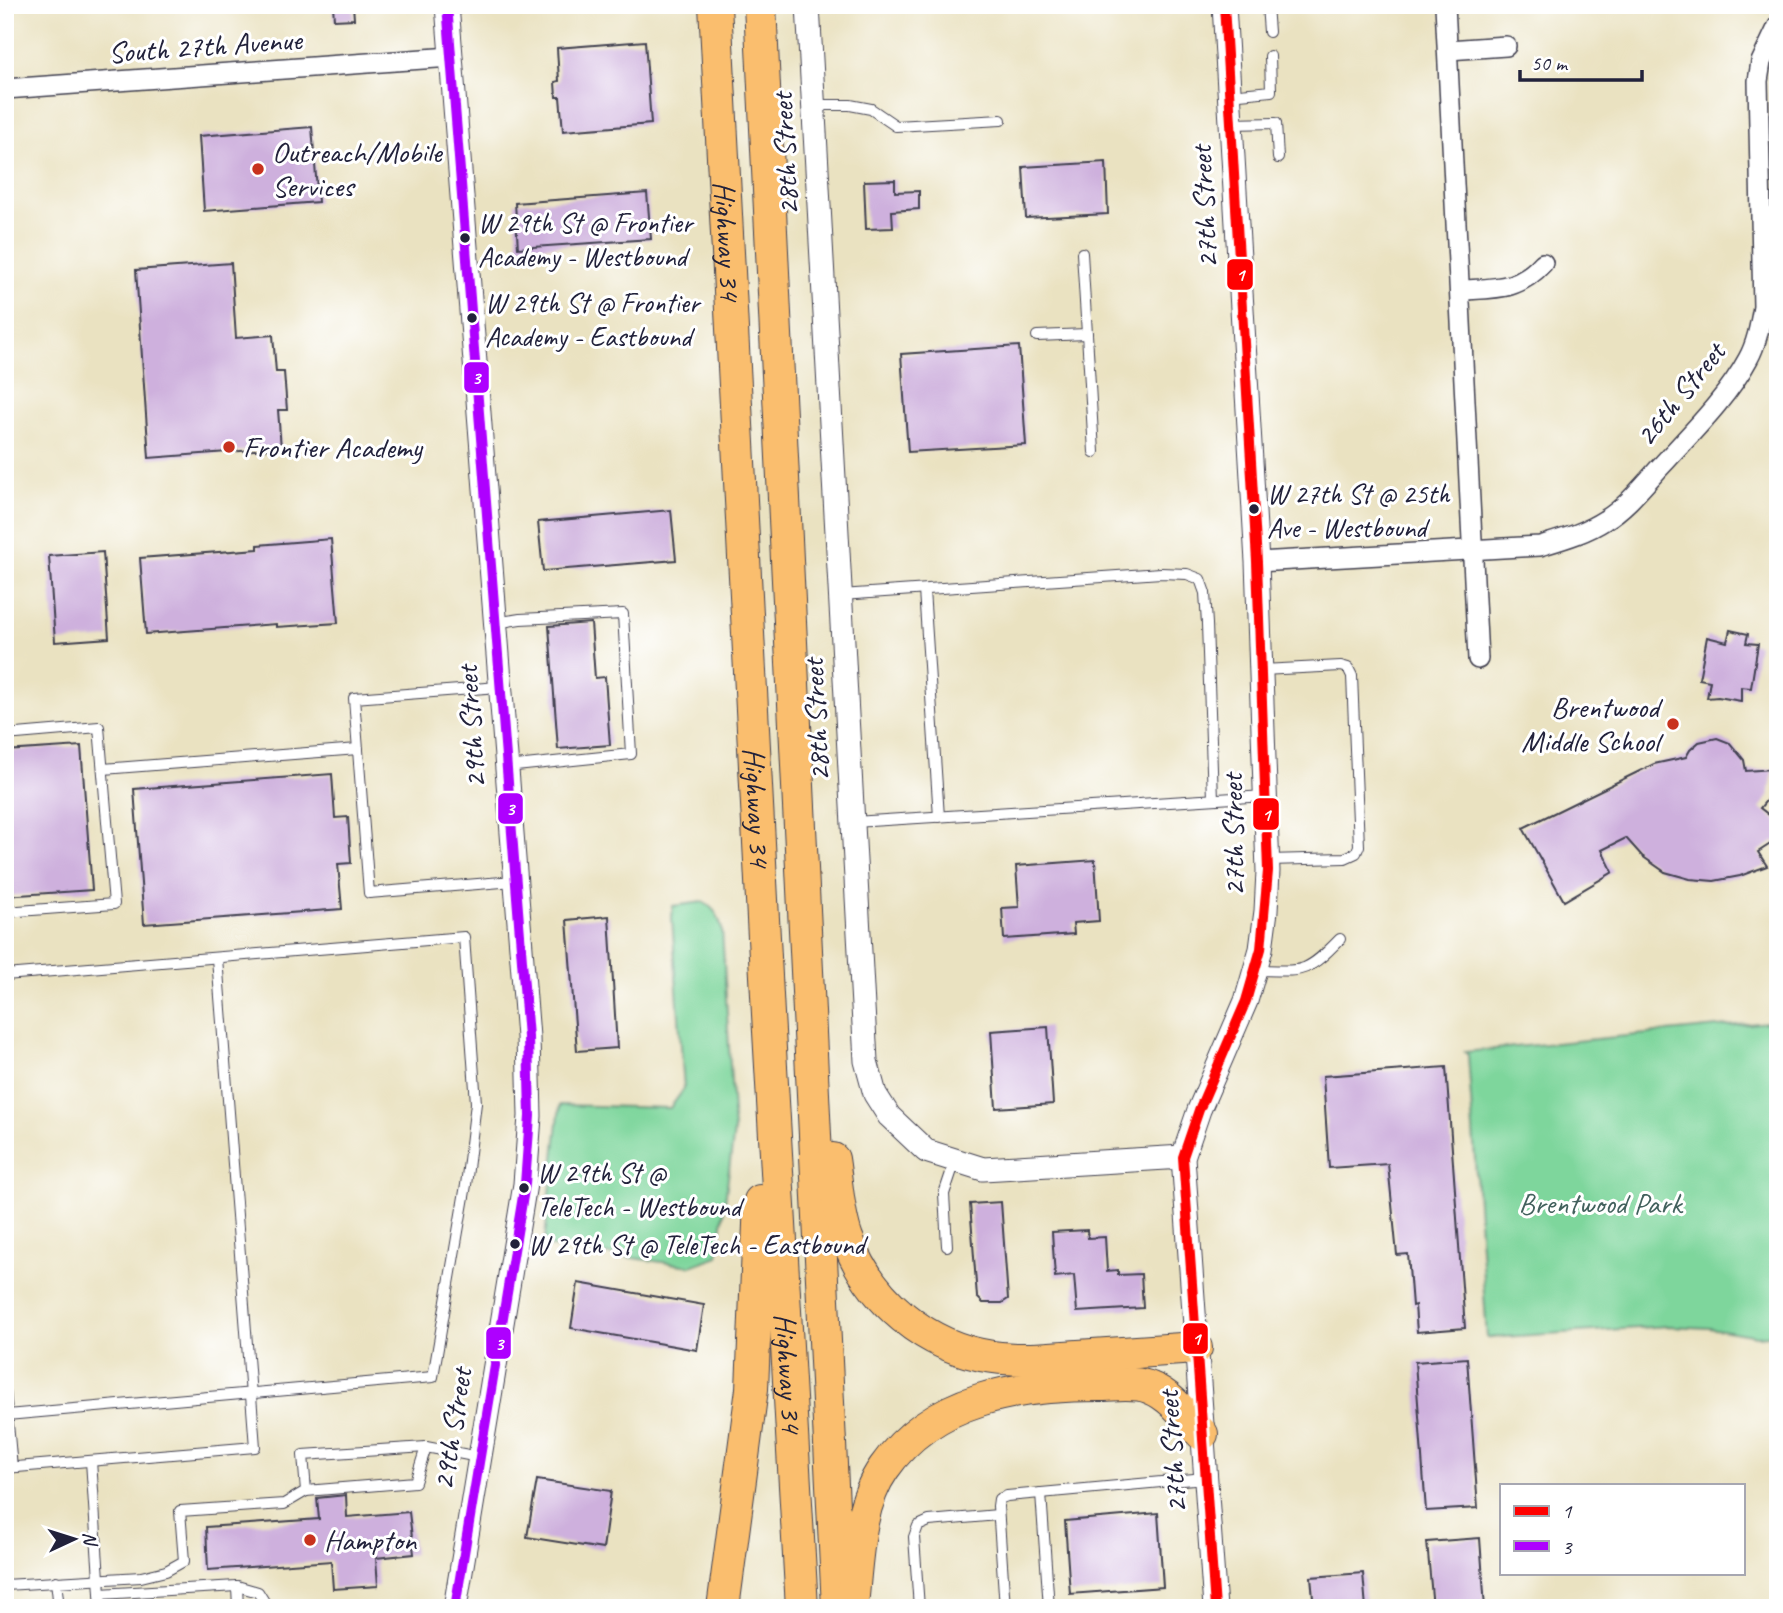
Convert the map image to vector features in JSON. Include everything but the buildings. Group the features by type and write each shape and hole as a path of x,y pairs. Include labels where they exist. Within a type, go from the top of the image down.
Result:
{"highway":[{"name":"Highway 34","path":"715,5 802,1608"},
{"name":"Highway 34","path":"760,5 838,1608"},
{"path":"723,1608 752,1389 760,1234 762,1083 768,1014"},
{"path":"809,1042 825,1080 846,1237 862,1270 876,1290 909,1324 957,1348 991,1357 1197,1358"},
{"path":"1062,1385 1091,1375 1197,1358"},
{"path":"852,1608 857,1552 871,1493 883,1469 901,1446 924,1426 984,1396 1062,1385 1143,1385 1153,1388 1175,1406 1202,1434"}],"street":[{"name":"29th Street","path":"447,5 528,1037 530,1116 525,1184 455,1608"},
{"name":"28th Street","path":"808,5 866,1061 875,1094 889,1116 926,1151 983,1169 1183,1157"},
{"name":"27th Street","path":"1214,1608 1183,1157 1199,1110 1246,1002 1261,949 1266,911 1267,860 1257,562 1224,5"},
{"path":"1445,5 1478,659"},
{"name":"26th Street","path":"1257,562 1540,546 1581,534 1606,520 1628,502 1700,423 1734,380 1749,357 1758,331 1763,307 1770,225 1758,173 1758,81 1761,62 1778,26"},
{"path":"1448,50 1506,46"},
{"name":"South 27th Avenue","path":"5,89 450,57"},
{"path":"1461,290 1512,286 1534,274 1543,263"}],"lane":[{"path":"1267,5 1269,32"},
{"path":"1229,94 1271,91 1270,56"},
{"path":"814,105 850,104 871,108 896,126 1001,120"},
{"path":"1230,124 1276,123 1278,158"},
{"path":"1082,253 1094,452"},
{"path":"1037,336 1087,334"},
{"path":"841,595 1161,573 1187,574 1200,579 1205,593 1207,624 1213,799"},
{"path":"924,590 939,817"},
{"path":"495,623 520,619 623,614 631,754 505,767"},
{"path":"1261,670 1341,666 1348,668 1352,676 1359,846 1356,853 1345,858 1267,860"},
{"path":"499,687 354,698 369,893 514,881"},
{"path":"5,735 99,727 114,904 5,912"},
{"path":"103,769 358,749"},
{"path":"853,822 1265,796"},
{"path":"5,975 464,937 475,1102 466,1185 433,1377 7,1415"},
{"path":"1255,970 1296,971 1309,968 1340,939"},
{"path":"5,1390 9,1468 255,1447 217,958"},
{"path":"947,1246 944,1194 955,1160"},
{"path":"306,1491 303,1455 426,1447 480,1457"},
{"path":"5,1585 141,1577 166,1571 184,1562 180,1511 284,1504 306,1491 415,1482 426,1447"},
{"path":"91,1461 101,1608"},
{"path":"1005,1608 999,1499 1205,1478"},
{"path":"1041,1493 1049,1608"},
{"path":"919,1608 914,1537 918,1525 929,1521 998,1515"},
{"path":"57,1581 59,1608"},
{"path":"100,1594 237,1586 258,1592 268,1608"},
{"path":"237,1586 238,1608"}],"green space":[{"path":"703,902 716,913 722,930 734,1131 718,1256 691,1266 544,1246 560,1105 670,1108 684,1089 673,906"},
{"name":"Brentwood Park","path":"1778,1021 1778,1334 1757,1336 1709,1328 1669,1326 1487,1338 1468,1055 1465,1052"}],"transit line":[{"name":"3","path":"447,5 528,1037 530,1116 525,1184 455,1608"},
{"name":"1","path":"1215,1608 1183,1157 1199,1110 1246,1001 1261,949 1268,871 1257,562 1224,5"}],"place":[{"name":"Outreach/Mobile Services","path":"258,169"},
{"name":"W 29th St @ Frontier Academy - Westbound","path":"465,238"},
{"name":"W 29th St @ Frontier Academy - Eastbound","path":"472,318"},
{"name":"Frontier Academy","path":"229,447"},
{"name":"W 27th St @ 25th Ave - Westbound","path":"1254,509"},
{"name":"Brentwood Middle School","path":"1673,724"},
{"name":"W 29th St @ TeleTech - Westbound","path":"524,1188"},
{"name":"W 29th St @ TeleTech - Eastbound","path":"515,1244"},
{"name":"Hampton","path":"310,1540"}]}
